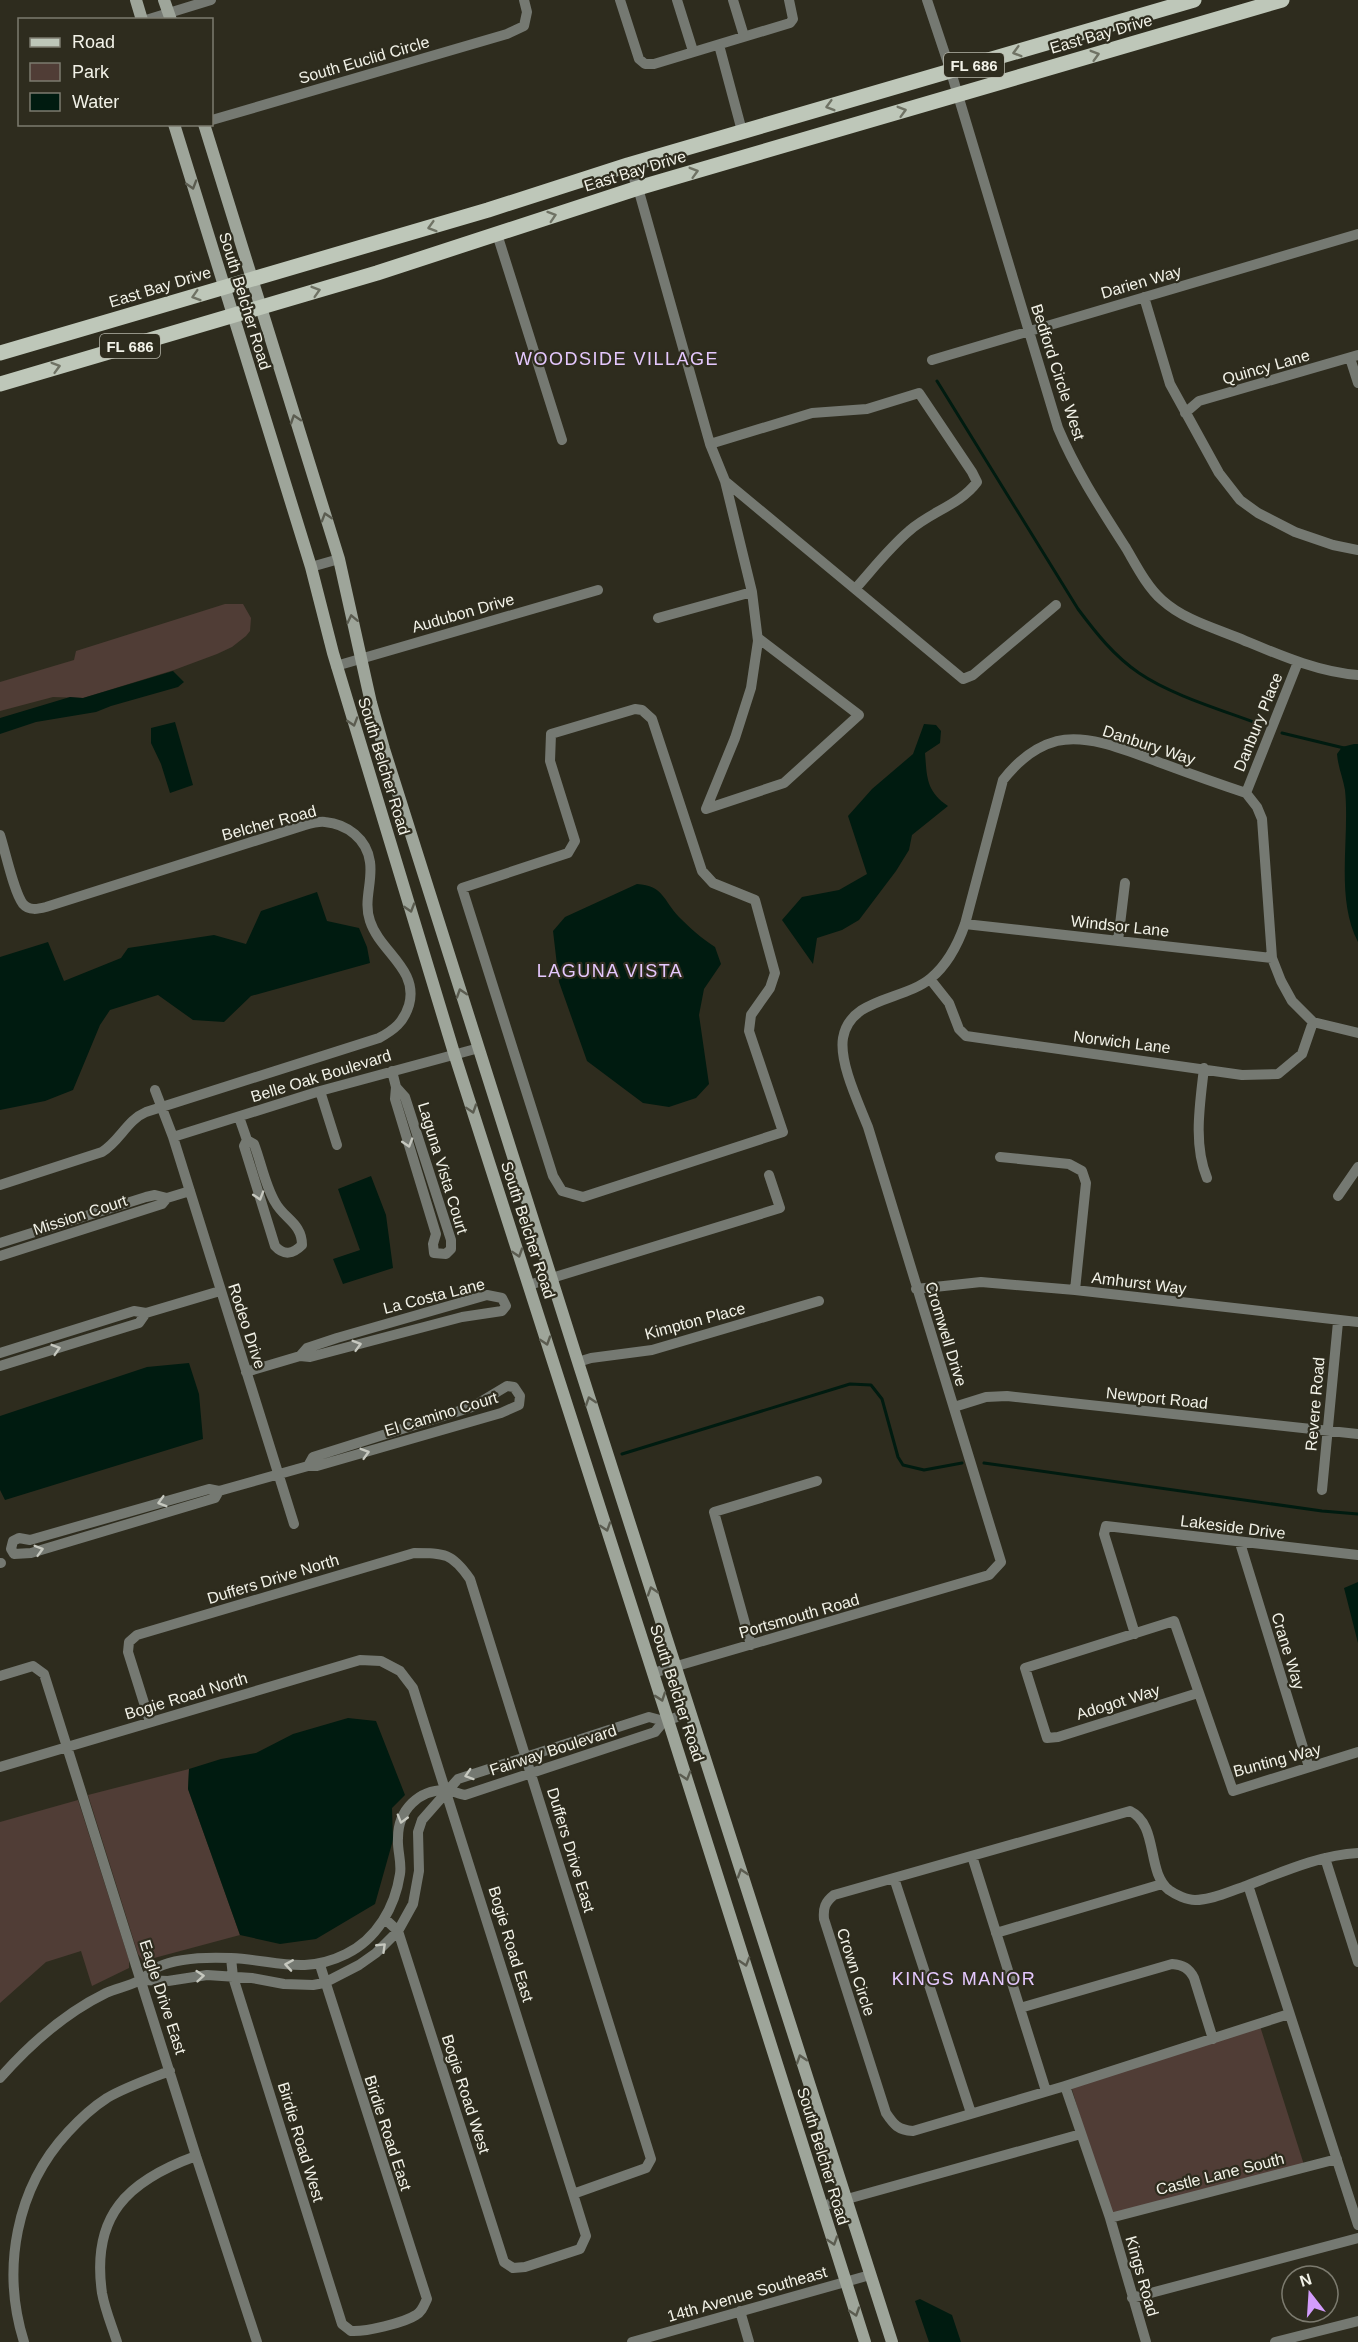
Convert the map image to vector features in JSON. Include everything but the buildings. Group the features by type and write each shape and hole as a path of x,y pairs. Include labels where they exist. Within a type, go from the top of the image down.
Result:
{"main road":[{"path":"136,0 143,18"},
{"path":"164,0 170,16"},
{"name":"East Bay Drive","path":"0,353 488,210 742,131 1192,0"},
{"name":"East Bay Drive","path":"0,384 433,256 638,188 1282,0"},
{"name":"South Belcher Road","path":"175,126 311,567 336,666 454,1053 865,2342"},
{"name":"South Belcher Road","path":"205,126 339,560 360,659 384,749 892,2342"}],"street":[{"path":"170,16 211,0"},
{"name":"South Euclid Circle","path":"213,120 507,34 524,26 527,12 524,0"},
{"path":"620,0 639,59 645,64 719,45 790,23 794,19 789,0"},
{"path":"677,0 693,51"},
{"path":"733,0 744,36"},
{"name":"Bedford Circle West","path":"927,0 951,72 1058,429 1070,457 1146,580 1162,600 1189,618 1298,662 1358,675"},
{"path":"719,45 742,131"},
{"path":"628,165 638,188 710,444 725,481 752,592 758,638 751,688 706,809 784,783 859,715 758,638"},
{"path":"497,234 562,440"},
{"name":"Darien Way","path":"932,360 1358,234"},
{"path":"1144,297 1170,384 1219,473 1240,500 1258,513 1295,532 1333,545 1358,550"},
{"path":"1354,357 1358,383"},
{"name":"Quincy Lane","path":"1185,413 1199,401 1354,357"},
{"path":"710,444 812,412 867,409 919,393 972,472 976,482 968,493 909,530 855,589"},
{"path":"725,481 963,679 973,675 1056,605"},
{"path":"311,567 339,560"},
{"name":"Audubon Drive","path":"336,666 598,590"},
{"path":"658,618 752,592"},
{"name":"Danbury Place","path":"1246,793 1298,662"},
{"path":"635,709 642,710 652,718 702,871 714,883 755,900 775,973 770,988 751,1015 749,1031 783,1132 583,1197 562,1191 553,1176 509,1040 462,888 568,853 575,841 550,761 551,735 635,709"},
{"name":"Danbury Way","path":"845,1062 843,1038 852,1016 868,1006 895,997 930,979 949,959 965,924 1003,780 1016,763 1041,747 1058,740 1104,743 1246,793"},
{"path":"1246,793 1257,807 1262,819 1272,958 1292,1001 1313,1022 1358,1033"},
{"name":"Belcher Road","path":"0,834 19,894 24,904 33,909 46,907 302,826 323,822 342,826 355,834 366,848 370,863 366,904 369,920 375,933 394,956 410,982 411,997 406,1014 396,1030 380,1038 136,1116 113,1145 102,1152 0,1185"},
{"path":"1118,941 1125,882"},
{"name":"Windsor Lane","path":"965,924 1272,958"},
{"name":"Norwich Lane","path":"930,979 949,1003 959,1029 966,1036 1242,1075 1278,1074 1302,1054 1313,1022"},
{"name":"Belle Oak Boulevard","path":"173,1137 320,1091 479,1048"},
{"name":"Cromwell Drive","path":"845,1062 868,1127 1001,1562 988,1575 952,1586"},
{"path":"1204,1068 1199,1130 1200,1162 1207,1178"},
{"name":"Laguna Vista Court","path":"392,1071 396,1087 395,1100 436,1234 433,1244 434,1253 446,1254 452,1249 451,1240 405,1097 396,1087"},
{"path":"155,1090 173,1137"},
{"path":"320,1091 338,1144"},
{"path":"239,1117 247,1140 244,1146 275,1246 280,1252 288,1254 297,1251 302,1245 302,1236 297,1225 275,1203 254,1143 247,1140"},
{"name":"Rodeo Drive","path":"173,1137 294,1524"},
{"path":"1000,1157 1069,1164 1082,1171 1086,1183 1075,1290"},
{"path":"1338,1196 1358,1167"},
{"path":"529,1286 780,1208 769,1175"},
{"name":"Mission Court","path":"0,1243 147,1197 166,1198 190,1191"},
{"name":"Mission Court","path":"0,1256 162,1204 166,1198"},
{"name":"Amhurst Way","path":"916,1289 981,1282 1075,1290 1338,1322 1358,1322"},
{"path":"0,1353 134,1311 146,1313 220,1292"},
{"name":"La Costa Lane","path":"246,1372 300,1356 310,1357 462,1317 502,1311 506,1306 502,1298 487,1295 337,1338 307,1348 300,1356"},
{"name":"Kimpton Place","path":"578,1362 591,1358 652,1350 819,1301"},
{"path":"0,1366 139,1323 146,1313"},
{"name":"Revere Road","path":"1322,1490 1338,1322"},
{"name":"El Camino Court","path":"219,1491 214,1498 31,1553 14,1554 11,1549 13,1541 19,1538 30,1540 209,1489 219,1491 308,1466 317,1466 501,1413 519,1405 520,1396 514,1387 507,1386 472,1407 313,1456 308,1466"},
{"name":"Newport Road","path":"954,1407 986,1397 1007,1396 1358,1434"},
{"path":"752,1645 714,1512 817,1481"},
{"name":"Lakeside Drive","path":"1135,1634 1104,1534 1106,1526 1358,1555"},
{"name":"Crane Way","path":"1240,1543 1309,1767"},
{"name":"Duffers Drive North","path":"150,1722 128,1652 129,1642 137,1635 414,1552 439,1553"},
{"name":"Duffers Drive East","path":"439,1553 458,1562 470,1579 651,2159 646,2168 573,2194"},
{"name":"Portsmouth Road","path":"653,1673 952,1586"},
{"path":"1135,1634 1174,1621 1198,1693"},
{"name":"Adogot Way","path":"1135,1634 1025,1668 1047,1738 1058,1737 1198,1693"},
{"name":"Bogie Road North","path":"0,1767 360,1660 381,1661"},
{"name":"Bogie Road East","path":"381,1661 400,1671 413,1688 586,2236 580,2249"},
{"name":"Eagle Drive East","path":"0,1676 33,1666 45,1674 196,2156 257,2342"},
{"name":"Bunting Way","path":"1198,1693 1233,1791 1358,1752"},
{"name":"Fairway Boulevard","path":"142,1980 168,1981 207,1975 252,1978 284,1984 324,1983 359,1965 376,1953 398,1931 413,1904 419,1871 418,1832 422,1820 458,1779 649,1717 666,1720 691,1713"},
{"name":"Fairway Boulevard","path":"0,2078 35,2042 69,2015 107,1993 142,1980 158,1967 181,1961 231,1958 301,1967 320,1965 348,1954 367,1940 385,1919 394,1902 400,1872 398,1836 405,1809 421,1795 447,1790 465,1795 655,1732 666,1720"},
{"path":"611,1729 616,1745"},
{"name":"Crown Circle","path":"1162,1884 1144,1825 1137,1814 1130,1810 834,1895 827,1901 824,1919 886,2113 893,2125 901,2130 913,2131 1065,2086 1289,2014"},
{"path":"996,1933 1162,1884 1171,1892 1194,1900 1214,1897 1325,1858 1358,1853"},
{"path":"972,1856 1046,2091"},
{"path":"1325,1858 1358,1962"},
{"path":"894,1878 970,2113"},
{"path":"1248,1885 1358,2225"},
{"name":"Bogie Road West","path":"385,1919 398,1931 504,2262 513,2268 525,2267 580,2249"},
{"name":"Birdie Road West","path":"231,1958 233,1977 342,2324 351,2331 364,2332 416,2315 423,2308"},
{"path":"1020,2008 1172,1964 1180,1965 1190,1970 1194,1978 1213,2039"},
{"name":"Birdie Road East","path":"320,1965 427,2299 423,2308"},
{"path":"24,2342 14,2299 13,2262 16,2232 23,2208 51,2150 78,2122 105,2099 170,2071"},
{"name":"Kings Road","path":"1065,2086 1110,2218 1146,2342"},
{"path":"822,2206 1081,2134"},
{"path":"117,2342 102,2295 100,2268 103,2239 113,2212 132,2190 150,2175 196,2156"},
{"name":"Castle Lane South","path":"1110,2218 1337,2159"},
{"path":"1132,2298 1358,2238"},
{"name":"14th Avenue Southeast","path":"632,2342 870,2275"},
{"path":"740,2311 749,2342"},
{"path":"1275,2342 1358,2321"}],"green space":[{"path":"225,604 243,604 251,618 250,631 232,647 174,670 83,698 53,697 0,711 0,682 74,660 76,651"},
{"path":"189,1769 188,1789 240,1935 143,1961 138,1954 88,1795"},
{"path":"78,1800 129,1960 129,1968 92,1986 81,1951 46,1962 0,2003 0,1822"},
{"path":"1259,2023 1305,2168 1111,2219 1071,2086"}],"water":[{"path":"173,671 184,682 178,687 96,712 36,722 0,734 0,718 70,697 83,698"},
{"path":"175,722 193,785 170,793 161,764 151,743 151,728"},
{"path":"924,724 936,725 941,731 940,743 925,753 926,769 935,795 948,806 912,835 909,850 896,871 859,920 842,930 817,938 813,964 782,920 802,897 839,890 867,874 848,816 872,789 913,754"},
{"path":"1358,744 1358,942 1347,906 1345,790 1337,754 1342,747"},
{"path":"637,884 646,885 658,891 683,921 715,947 721,964 704,989 699,1015 709,1084 696,1098 669,1107 643,1103 587,1061 559,982 553,931 565,917"},
{"path":"317,892 327,921 359,928 367,947 370,963 251,996 224,1022 193,1020 158,995 110,1010 100,1025 73,1090 45,1101 0,1110 0,957 48,942 64,981 121,958 128,948 214,935 246,944 261,911"},
{"path":"371,1176 386,1215 393,1268 343,1284 333,1259 360,1250 338,1189"},
{"path":"189,1363 199,1394 203,1439 5,1500 0,1490 0,1416 147,1367"},
{"path":"1358,1582 1358,1643 1344,1588"},
{"path":"348,1718 376,1721 405,1795 392,1808 393,1840 375,1904 316,1939 280,1944 240,1935 188,1789 189,1769 221,1759 256,1753 293,1734"},
{"path":"920,2299 952,2315 961,2342 929,2342 915,2301"}],"waterway":[{"path":"937,381 1078,609 1106,644 1121,659 1152,681 1197,702 1259,724"},
{"path":"1282,733 1344,748"},
{"path":"622,1454 850,1384 871,1385 882,1399 898,1457 903,1465 924,1470 962,1463"},
{"path":"984,1463 1322,1511 1358,1514"}],"district":[{"name":"WOODSIDE VILLAGE","path":"617,359"},
{"name":"LAGUNA VISTA","path":"610,971"},
{"name":"KINGS MANOR","path":"964,1979"}]}
